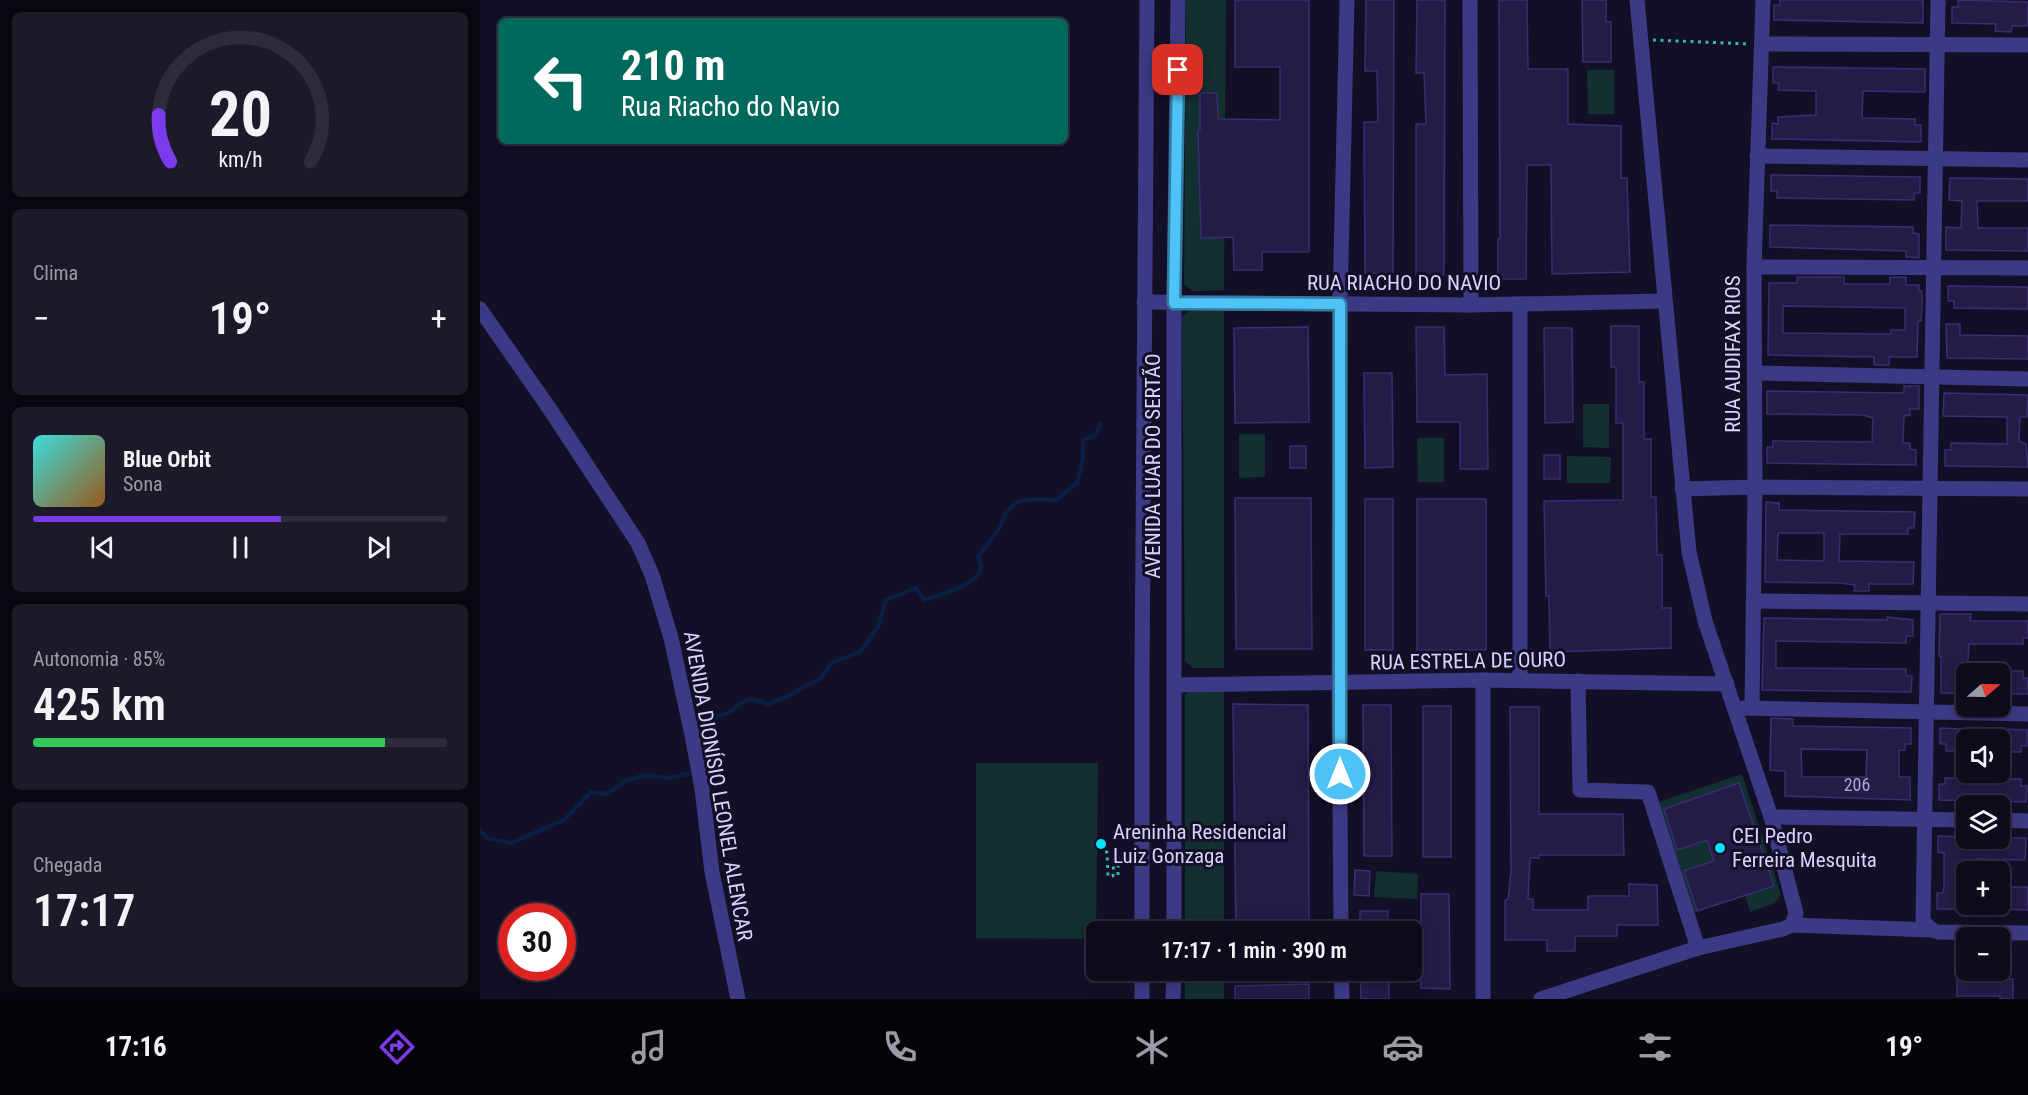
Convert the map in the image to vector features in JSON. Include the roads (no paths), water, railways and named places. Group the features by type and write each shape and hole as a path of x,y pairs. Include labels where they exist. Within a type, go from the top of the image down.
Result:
{"street":[{"name":"AVENIDA LUAR DO SERTÃO","path":"1142,921 1147,0"},
{"name":"AVENIDA LUAR DO SERTÃO","path":"1174,921 1174,303 1178,0"},
{"path":"1341,921 1340,304 1347,0"},
{"path":"1470,0 1471,305"},
{"path":"1637,0 1689,552 1705,621 1771,817 1795,906 1796,913 1792,925"},
{"name":"RUA AUDIFAX RIOS","path":"1752,708 1755,487 1754,267 1763,0"},
{"path":"1932,930 1923,921 1938,0"},
{"path":"1763,44 2028,45"},
{"path":"1757,156 2028,160"},
{"path":"1754,267 2028,268"},
{"name":"RUA RIACHO DO NAVIO","path":"1144,303 1471,305 1664,301"},
{"path":"1520,304 1520,681"},
{"name":"AVENIDA DIONÍSIO LEONEL ALENCAR","path":"480,309 632,534 652,575 671,638 692,735 702,789 712,872 738,999"},
{"path":"1755,373 2028,379"},
{"path":"1682,489 1755,487 2028,489"},
{"path":"1753,601 2028,604"},
{"path":"1483,680 1483,999"},
{"name":"RUA ESTRELA DE OURO","path":"1174,685 1483,680 1727,684"},
{"path":"1578,681 1580,790 1648,792 1698,948"},
{"path":"1735,708 2028,714"},
{"path":"1771,817 1956,820"},
{"path":"2010,820 2028,821"},
{"path":"1541,999 1698,948 1792,925 1932,930 1958,934 2028,933"},
{"path":"1142,981 1142,999"},
{"path":"1173,999 1174,981"},
{"path":"1341,981 1342,999"}],"waterway":[{"path":"710,763 713,762 716,717 730,712 741,703 751,699 768,704 784,698 821,678 831,663 860,652 878,627 886,600 916,588 924,600 939,596 974,579 981,567 978,557 999,529 1006,512 1019,501 1056,500 1077,483 1083,459 1083,440 1096,435 1100,424"},
{"path":"480,830 487,838 511,843 564,820 591,792 607,794 625,781 646,775 668,778 688,774"}],"place":[{"name":"Areninha Residencial Luiz Gonzaga","path":"1101,844"},
{"name":"CEI Pedro Ferreira Mesquita","path":"1720,848"}]}
